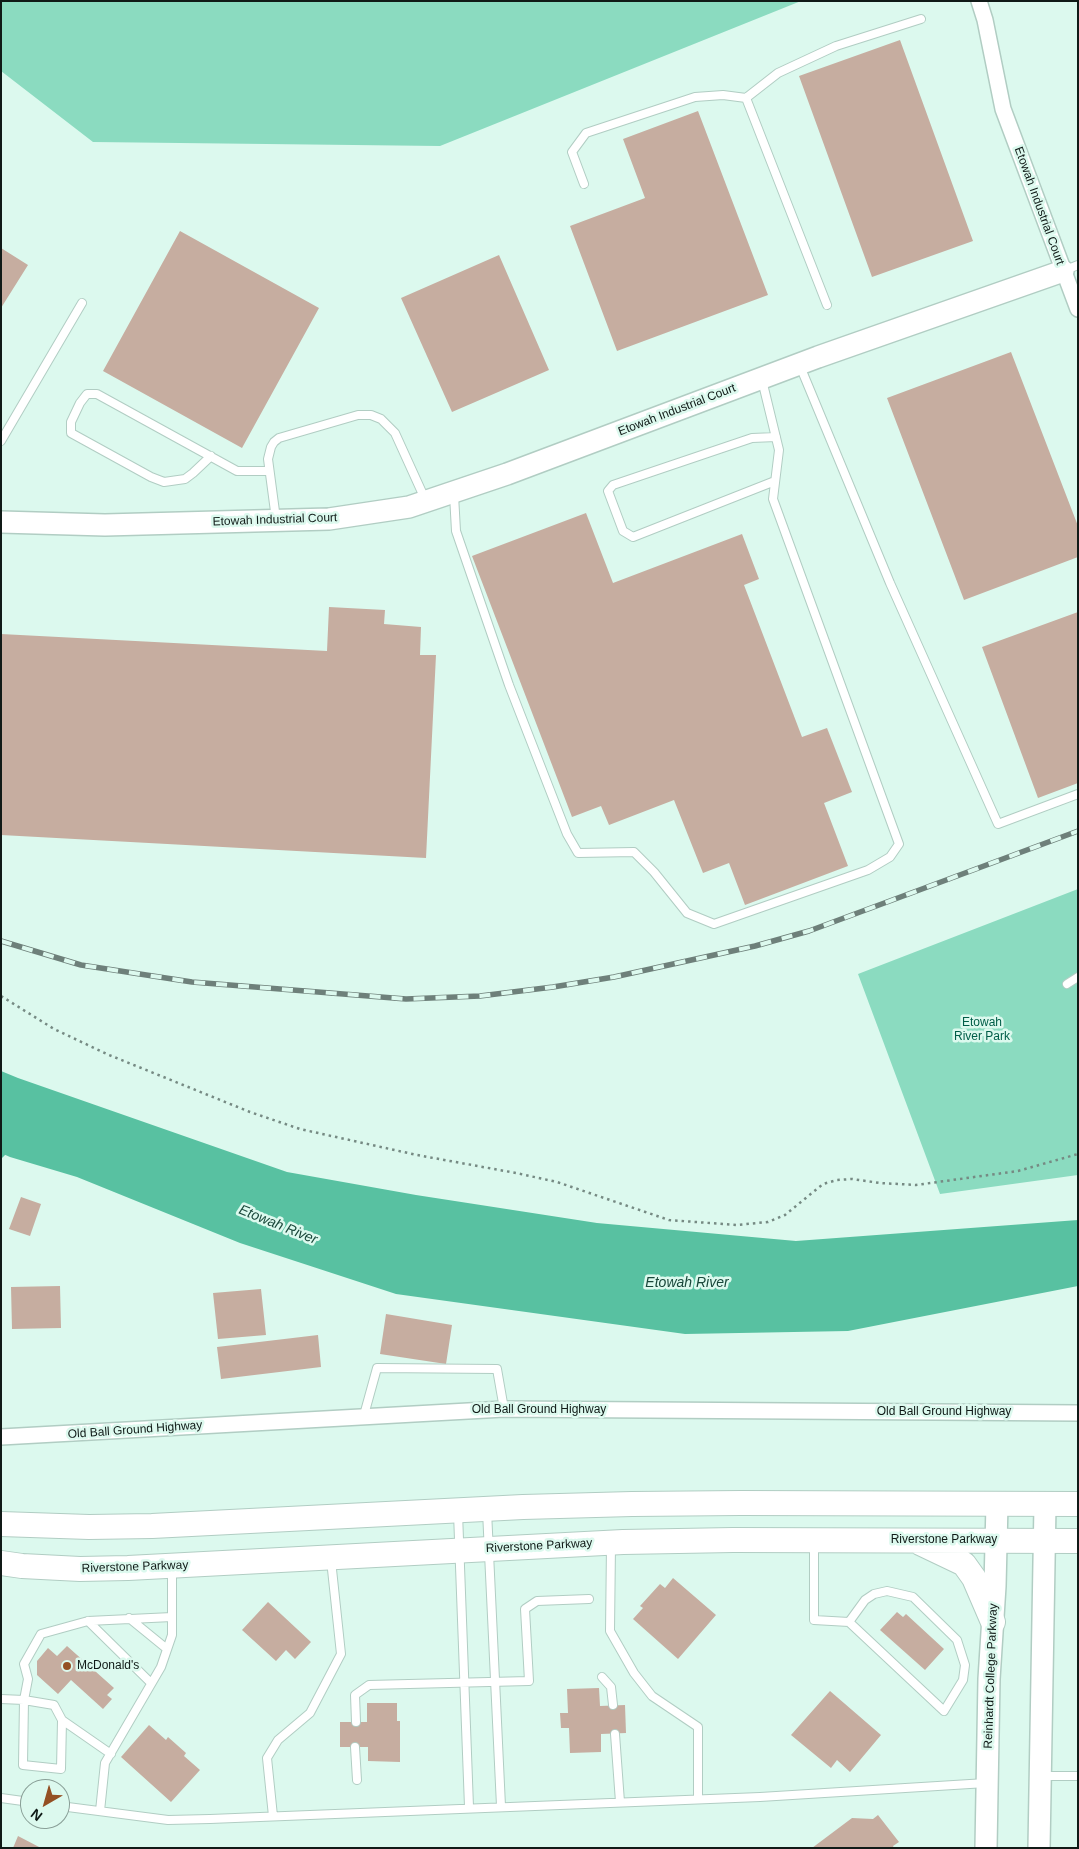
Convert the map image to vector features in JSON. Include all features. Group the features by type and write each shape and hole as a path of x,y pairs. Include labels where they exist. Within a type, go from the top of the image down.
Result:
{"main road":[{"path":"1,1524 89,1527 152,1526 487,1509 632,1504 1078,1504"},
{"name":"Riverstone Parkway","path":"1,1563 80,1569 172,1566 610,1543 814,1540 1078,1541"},
{"path":"914,1540 964,1564 974,1578 993,1622"}],"street":[{"name":"Etowah Industrial Court","path":"1,522 105,525 329,519 409,507 507,474 799,364 1070,268 1003,109 985,20 979,1"},
{"path":"1070,268 1078,309"},
{"name":"Old Ball Ground Highway","path":"1,1437 364,1415 504,1409 1078,1413"},
{"name":"Reinhardt College Parkway","path":"986,1848 989,1679 997,1540 997,1504"},
{"path":"1039,1848 1045,1505"}],"lane":[{"path":"584,184 572,152 586,132 695,97 723,95 746,98 778,73 836,46 921,19"},
{"path":"746,98 827,304"},
{"path":"1,442 82,303"},
{"path":"799,364 890,584 998,824 1078,794"},
{"path":"454,492 456,531 509,685 567,834 578,853 634,852 654,872 687,913 714,924 868,870 890,857 899,844 773,499 779,450 762,378"},
{"path":"211,456 185,479 164,482 151,477 71,432 71,422 80,403 87,394 97,394 211,456 237,471 270,471"},
{"path":"276,520 268,459 271,447 279,438 358,415 381,419 395,433 426,501"},
{"path":"775,481 633,537 623,531 608,491 613,485 752,438 776,437"},
{"path":"1067,984 1078,977"},
{"path":"364,1415 377,1368 497,1369 504,1409"},
{"path":"487,1509 500,1806"},
{"path":"458,1511 469,1807"},
{"path":"814,1540 814,1620 849,1622 944,1711 963,1680 965,1665 957,1640 913,1598 887,1591 874,1594 865,1600 849,1622"},
{"path":"610,1543 610,1631 634,1674 652,1696 698,1726 698,1799"},
{"path":"273,1816 267,1758 278,1740 310,1712 341,1654 331,1558"},
{"path":"100,1811 105,1763 161,1667 172,1635 172,1566"},
{"path":"356,1722 355,1695 369,1685 529,1681 525,1609 537,1601 589,1599"},
{"path":"62,1720 61,1769 23,1765 24,1700 28,1679 24,1664 41,1634 88,1621 172,1617"},
{"path":"129,1618 167,1649"},
{"path":"88,1621 152,1683"},
{"path":"602,1677 611,1687 613,1705"},
{"path":"1,1699 24,1700 54,1705 62,1720 110,1754"},
{"path":"614,1734 620,1802"},
{"path":"355,1747 357,1780"},
{"path":"1040,1776 1078,1776"},
{"path":"70,1807 168,1820 698,1799 988,1782"},
{"path":"1,1798 20,1801"}],"path":[{"path":"1,996 54,1029 109,1055 250,1112 310,1131 417,1155 557,1182 669,1220 736,1225 768,1222 785,1215 823,1184 837,1180 852,1179 916,1185 1018,1171 1078,1154"}],"green space":[{"path":"1,1 801,1 440,146 93,142 1,71"},
{"name":"Etowah River Park","path":"1078,889 1078,1175 940,1194 858,974"}],"water":[{"name":"Etowah River","path":"1,1071 287,1172 416,1195 597,1223 796,1241 1078,1220 1078,1286 848,1331 685,1334 396,1294 240,1243 77,1177 1,1153"}],"building":[{"path":"900,40 973,241 872,277 799,76"},
{"path":"698,111 768,295 617,351 570,226 645,198 623,139"},
{"path":"180,231 319,308 242,448 103,371"},
{"path":"1,248 28,265 1,308"},
{"path":"499,255 549,370 452,412 401,298"},
{"path":"1011,352 1078,526 1078,557 964,600 887,398"},
{"path":"586,513 613,583 742,534 759,579 744,585 802,737 827,728 852,792 824,803 848,866 745,905 729,863 703,873 674,800 609,825 601,806 572,817 472,556"},
{"path":"329,607 385,610 384,624 421,627 420,655 436,655 426,858 1,835 1,634 327,651"},
{"path":"1078,612 1078,783 1038,798 982,647"},
{"path":"21,1197 41,1204 30,1236 9,1229"},
{"path":"60,1286 61,1328 12,1329 11,1287"},
{"path":"261,1289 266,1335 218,1339 213,1293"},
{"path":"386,1314 452,1325 446,1364 380,1354"},
{"path":"318,1335 321,1367 221,1379 217,1347"},
{"path":"673,1578 716,1615 678,1659 633,1619 643,1608 640,1606 660,1584 665,1588"},
{"path":"268,1602 311,1642 295,1659 286,1650 276,1661 242,1630"},
{"path":"897,1612 903,1617 906,1614 944,1649 925,1670 880,1630"},
{"path":"67,1646 114,1688 107,1695 112,1699 103,1709 71,1680 58,1694 37,1675 37,1661 48,1648 57,1656"},
{"path":"599,1688 600,1706 625,1705 626,1733 601,1734 601,1752 570,1753 569,1728 561,1728 560,1713 568,1713 567,1689"},
{"path":"830,1691 881,1735 850,1772 837,1760 831,1768 791,1735"},
{"path":"367,1703 397,1703 397,1721 400,1721 400,1762 368,1761 368,1747 340,1747 340,1722 367,1722"},
{"path":"149,1725 166,1740 168,1737 186,1753 184,1756 200,1770 171,1802 121,1757"},
{"path":"878,1815 899,1842 893,1846 894,1848 812,1848 852,1818 873,1819"},
{"path":"18,1836 41,1848 13,1848"}],"railway":[{"path":"1,941 81,965 192,982 406,999 480,996 614,977 755,946 809,931 1078,831"}],"place":[{"name":"McDonald's","path":"67,1666"}]}
